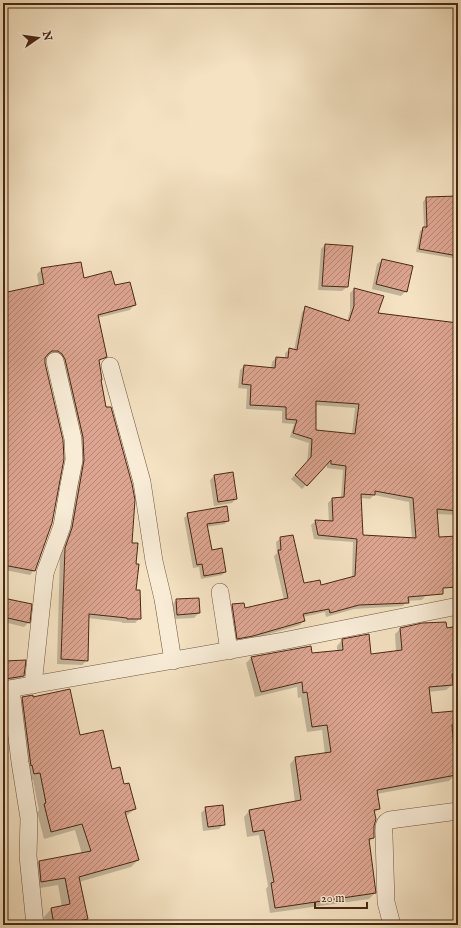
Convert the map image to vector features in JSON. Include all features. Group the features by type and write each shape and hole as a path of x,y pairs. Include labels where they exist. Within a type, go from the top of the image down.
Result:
{"street":[{"path":"33,685 45,573 62,526 68,485 74,460 73,438 55,361"},
{"path":"110,366 142,482 154,561 163,599 173,661"},
{"path":"220,592 229,651"},
{"path":"35,925 28,856 29,818 7,689 229,651 458,606"},
{"path":"392,925 386,902 385,823 390,820 458,811"}],"building":[{"path":"458,196 458,256 419,249 423,227 427,227 426,197"},
{"path":"325,244 353,246 348,287 322,286"},
{"path":"382,259 413,266 407,292 376,284"},
{"path":"81,262 84,278 111,271 115,285 130,282 136,305 98,315 107,357 99,360 106,407 111,407 135,500 132,543 138,543 136,564 139,564 136,590 140,590 141,619 127,619 89,614 88,661 61,659 65,548 72,528 84,460 83,437 65,359 58,351 52,351 45,358 63,440 64,459 52,523 35,571 3,565 3,293 44,284 41,268"},
{"path":"354,288 384,296 378,313 458,323 458,511 437,509 439,537 458,536 458,587 443,588 443,594 408,597 409,603 359,605 330,613 329,609 303,614 305,621 237,639 232,604 244,603 245,608 288,598 278,550 281,550 280,537 293,535 304,583 320,580 321,585 355,576 357,539 318,535 315,520 333,521 332,498 344,497 346,466 331,464 331,460 307,486 295,475 311,457 312,439 293,433 297,420 286,419 286,407 250,405 251,385 242,384 244,365 275,368 276,357 288,358 289,348 297,350 305,306 349,321 354,306","holes":["316,401 359,404 355,434 316,430","375,491 413,498 416,538 363,535 361,494 375,495"]},
{"path":"233,472 237,499 218,502 214,475"},
{"path":"227,506 229,521 207,524 212,550 222,548 226,572 204,576 202,564 197,565 187,513"},
{"path":"3,598 32,604 30,623 3,617"},
{"path":"199,598 200,613 177,615 176,599"},
{"path":"446,622 447,628 458,626 458,674 452,674 453,685 429,687 432,713 454,711 456,725 452,725 456,775 377,790 380,809 374,810 376,819 374,826 374,838 369,839 376,893 275,908 271,883 274,882 264,830 253,832 249,810 301,800 295,757 331,752 327,725 312,727 307,692 303,693 302,682 261,692 251,657 311,646 312,653 343,650 342,639 369,634 371,654 402,650 400,628 422,623"},
{"path":"26,660 24,676 5,679 5,661"},
{"path":"70,689 80,735 103,730 112,769 120,767 124,784 129,783 136,809 125,812 139,860 79,877 88,919 54,925 51,908 70,904 65,878 41,882 39,861 91,851 82,824 51,832 44,804 46,803 40,773 34,774 32,765 31,766 22,697 33,695 33,697"},
{"path":"223,805 225,825 208,827 205,807"}]}
